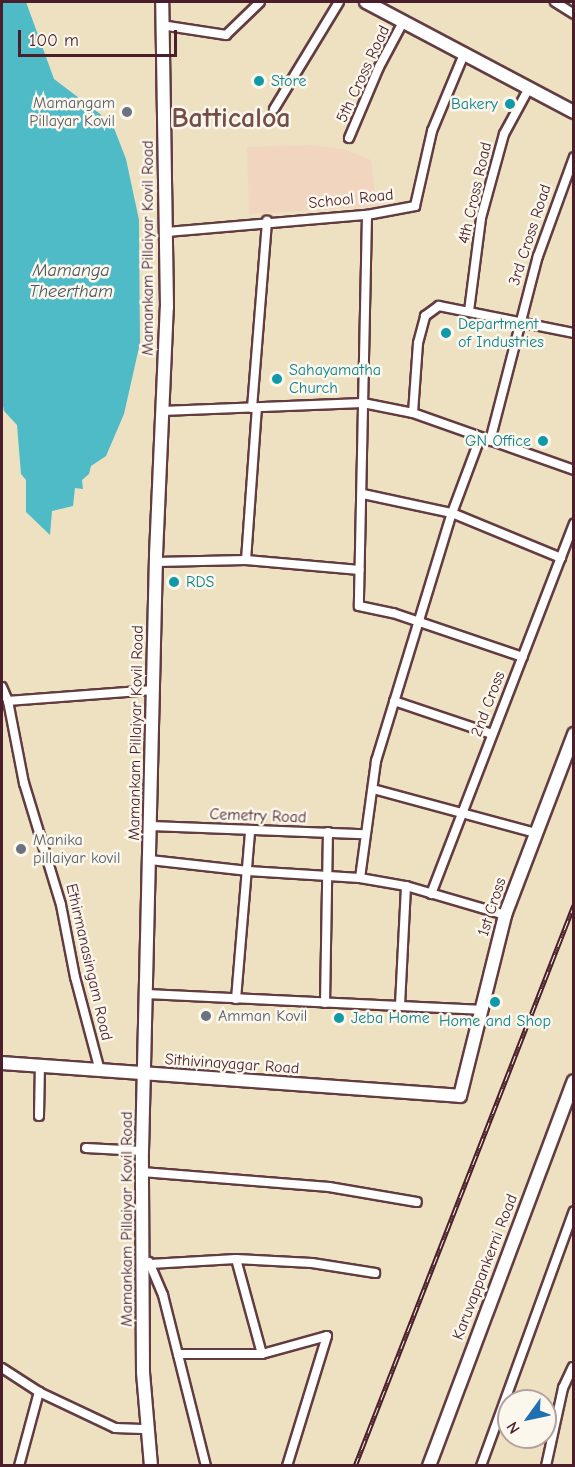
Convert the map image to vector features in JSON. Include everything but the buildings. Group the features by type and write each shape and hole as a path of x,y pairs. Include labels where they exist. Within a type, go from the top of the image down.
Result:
{"main road":[{"name":"Mamankam Pillaiyar Kovil Road","path":"151,1466 144,1372 142,1151 156,562 167,232 162,2"},
{"path":"366,2 573,112"},
{"name":"1st Cross","path":"460,1096 505,915 573,734"},
{"name":"Sithivinayagar Road","path":"2,1063 460,1096"},
{"name":"Karuvappankerni Road","path":"429,1466 573,1085"}],"street":[{"path":"161,25 226,35 260,2"},
{"path":"273,109 339,2"},
{"path":"555,2 573,14"},
{"name":"5th Cross Road","path":"349,138 379,67 404,22"},
{"name":"School Road","path":"167,232 267,221 368,215 415,206 432,131 464,54"},
{"name":"4th Cross Road","path":"469,311 481,218 504,134 530,88"},
{"name":"3rd Cross Road","path":"490,441 519,322 557,195 573,157"},
{"path":"368,215 359,606 420,623 523,657"},
{"path":"246,560 267,221"},
{"path":"413,413 418,343 425,316 439,306 573,333"},
{"path":"162,411 363,403 413,413 573,470"},
{"path":"360,878 364,834 376,761 452,513 480,438"},
{"path":"363,494 452,513 561,558"},
{"name":"2nd Cross","path":"431,894 464,815 492,734 573,524"},
{"path":"156,562 246,560 360,570"},
{"name":"Ethirmanasingam Road","path":"2,687 8,700 24,783 61,905 75,977 100,1071"},
{"path":"8,700 153,690"},
{"path":"394,701 492,734"},
{"path":"373,789 536,833"},
{"name":"Cemetry Road","path":"151,826 364,834"},
{"path":"236,999 236,967 248,871 250,831"},
{"path":"325,1003 328,832"},
{"path":"150,860 248,871 360,878 406,886 505,915"},
{"path":"400,1005 406,886"},
{"path":"145,994 481,1010"},
{"path":"39,1116 40,1066"},
{"path":"86,1148 142,1151"},
{"path":"142,1172 329,1187 417,1202"},
{"path":"481,1466 573,1211"},
{"path":"144,1250 178,1354 206,1466"},
{"path":"150,1264 236,1259 312,1263 375,1273"},
{"path":"236,1259 262,1354"},
{"path":"178,1354 262,1354 327,1336 287,1466"},
{"path":"546,1466 563,1388 573,1366"},
{"path":"2,1368 39,1392 115,1428 149,1429"},
{"path":"19,1466 39,1392"}],"shaded area":[{"path":"309,145 344,149 371,160 377,206 249,214 247,147"}],"water":[{"name":"Mamanga Theertham","path":"2,2 26,2 54,79 112,123 126,159 139,220 140,343 124,414 106,456 91,466 89,474 82,480 83,489 75,488 73,506 52,511 50,535 26,512 26,480 21,474 17,425 4,411 2,400"}],"railway":[{"path":"355,1466 574,905"}],"place":[{"name":"Store","path":"259,81"},
{"name":"Bakery","path":"510,104"},
{"name":"Mamangam Pillayar Kovil","path":"127,112"},
{"name":"Department of Industries","path":"446,333"},
{"name":"Sahayamatha Church","path":"277,379"},
{"name":"GN Office","path":"543,441"},
{"name":"RDS","path":"174,582"},
{"name":"Manika pillaiyar kovil","path":"21,849"},
{"name":"Home and Shop","path":"495,1002"},
{"name":"Amman Kovil","path":"206,1016"},
{"name":"Jeba Home","path":"339,1018"}],"district":[{"name":"Batticaloa","path":"231,118"}]}
